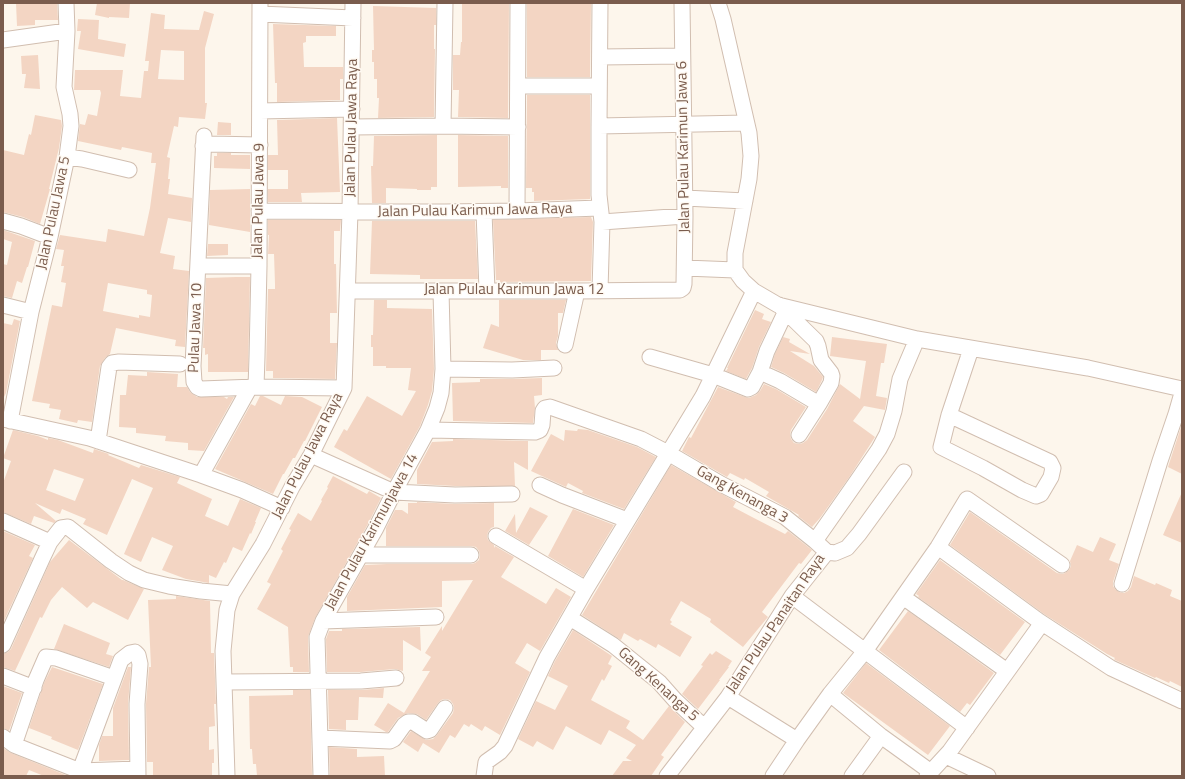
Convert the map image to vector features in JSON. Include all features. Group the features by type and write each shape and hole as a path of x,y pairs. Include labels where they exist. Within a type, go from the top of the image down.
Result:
{"street":[{"name":"Jalan Pulau Jawa 5","path":"6,420 50,237 71,126 64,87 67,31 66,3"},
{"path":"443,126 445,3"},
{"path":"517,211 518,3"},
{"path":"600,3 600,290"},
{"name":"Jalan Pulau Karimun Jawa 6","path":"680,290 683,288 684,284 685,268 682,3"},
{"path":"718,3 749,133 751,156 749,179 735,253 735,270 754,291 782,309 816,341 821,360 832,376 819,404 799,435"},
{"name":"Jalan Pulau Jawa 9","path":"253,387 259,266 260,9 353,10"},
{"name":"Jalan Pulau Jawa Raya","path":"227,776 223,651 227,610 232,594 263,544 311,455 344,388 350,212 353,10"},
{"path":"3,40 67,31"},
{"path":"600,57 682,56"},
{"path":"518,86 599,86"},
{"path":"260,111 352,109"},
{"path":"599,126 746,123"},
{"path":"352,127 518,127"},
{"name":"Pulau Jawa 10","path":"260,145 210,144 203,141 193,366 194,382 197,387 201,389 253,387 344,388"},
{"path":"66,157 129,170"},
{"path":"685,198 745,201"},
{"name":"Jalan Pulau Karimun Jawa Raya","path":"259,211 517,211 600,215 685,216"},
{"path":"484,212 487,290"},
{"path":"3,221 50,237"},
{"path":"198,266 259,266"},
{"path":"685,268 735,270"},
{"name":"Jalan Pulau Karimun Jawa 12","path":"348,291 680,290"},
{"name":"Jalan Pulau Karimunjawa 14","path":"321,776 317,637 323,621 361,555 428,430 437,408 441,393 443,369 441,291"},
{"path":"565,345 577,291"},
{"path":"484,776 486,762 500,752 505,746 547,657 586,589 703,396 754,291"},
{"path":"3,305 31,312"},
{"path":"782,309 917,339 1088,368 1182,389"},
{"path":"650,357 713,375 750,389 752,388 760,372 782,309"},
{"name":"Jalan Pulau Panaitan Raya","path":"667,776 728,697 792,596 827,552 815,540 861,475 887,434 894,411 900,379 917,339"},
{"path":"949,415 1050,462 1053,468 1051,477 1041,494 1036,496 1029,493 941,447 949,415 971,349"},
{"path":"98,441 109,367 112,363 180,364"},
{"path":"443,369 512,370 554,368"},
{"path":"760,372 780,381 819,404"},
{"path":"201,475 253,387"},
{"path":"1122,584 1182,392"},
{"name":"Gang Kenanga 3","path":"428,430 535,432 540,430 542,425 543,411 545,408 550,407 641,439 721,484 785,517 815,540"},
{"path":"6,420 89,438 201,475 242,490 282,508"},
{"path":"311,455 394,492 454,495 512,494"},
{"path":"827,552 835,553 847,548 904,472"},
{"path":"540,485 628,520"},
{"path":"773,776 830,694 865,651 903,597 938,546 967,499 1062,564"},
{"path":"3,521 50,542"},
{"path":"3,645 50,542 61,528 68,527 111,562 144,580 169,586 232,594"},
{"path":"496,536 586,589"},
{"path":"938,546 1042,623 1111,668 1182,701"},
{"path":"361,555 471,555"},
{"path":"792,596 967,728"},
{"path":"903,597 1007,671"},
{"path":"323,621 436,616"},
{"name":"Gang Kenanga 5","path":"570,618 613,645 659,682 675,700 704,727"},
{"path":"830,694 929,774 946,756 967,728 1042,623"},
{"path":"79,774 121,660 130,653 135,652 138,655 140,664 137,704 138,772 79,774 8,741 34,688 47,657 56,658 114,678"},
{"path":"3,676 34,688"},
{"path":"225,682 396,678"},
{"path":"728,697 797,740"},
{"path":"320,738 390,741 408,722 413,722 427,731 430,730 445,708"},
{"path":"852,776 881,736"},
{"path":"946,756 988,776"}],"building":[{"path":"16,3 57,3 58,20 35,20 35,25 17,26"},
{"path":"97,3 130,3 129,18 109,18 95,15"},
{"path":"462,3 509,3 508,118 458,117 459,90 453,90 453,55 460,55 462,42"},
{"path":"527,3 591,3 590,77 527,77"},
{"path":"373,6 436,8 436,25 434,25 434,117 378,118 379,98 377,98 377,79 374,79 374,62 372,62 372,50 374,50"},
{"path":"204,11 214,14 205,48 205,103 207,103 205,119 179,117 178,127 174,126 167,157 170,158 168,194 192,198 191,222 168,218 160,253 175,256 173,269 189,271 185,347 175,346 176,340 116,328 110,354 105,358 100,366 92,422 78,420 77,423 59,419 61,410 49,408 50,404 32,401 52,305 62,307 66,283 61,282 64,266 61,266 64,250 56,249 60,235 106,242 108,229 144,236 150,208 156,163 151,163 152,153 122,147 121,150 78,141 80,124 85,125 88,114 97,116 101,93 100,90 74,90 75,70 123,70 120,96 141,98 144,71 148,71 149,61 145,61 151,13 165,15 164,29 199,30","holes":["161,50 184,51 184,80 158,79","108,283 147,290 147,294 152,295 150,317 139,315 139,318 103,311"]},
{"path":"78,19 99,20 98,39 126,44 124,57 78,49 81,31 77,31"},
{"path":"273,24 336,26 336,36 306,36 306,42 303,43 304,67 343,67 343,79 340,79 340,100 277,102"},
{"path":"38,55 40,89 24,88 26,74 22,74 21,56"},
{"path":"527,95 590,95 590,199 534,201 534,192 532,192 532,188 526,188"},
{"path":"35,115 61,120 62,126 50,189 40,224 23,217 3,212 3,150 24,155 29,134 31,135"},
{"path":"337,118 340,192 301,193 302,202 268,202 268,189 288,189 288,170 268,170 268,155 278,155 277,120"},
{"path":"218,122 231,123 231,135 217,135"},
{"path":"437,135 437,187 431,187 431,190 386,188 386,203 372,203 371,166 373,166 374,136"},
{"path":"458,135 508,136 508,188 501,188 501,186 458,187"},
{"path":"217,153 250,155 250,169 214,168 214,156 217,156"},
{"path":"250,189 250,232 209,225 210,190"},
{"path":"591,217 593,222 591,281 500,282 500,280 496,280 493,220"},
{"path":"268,220 341,220 340,231 334,231 334,264 336,264 337,313 330,313 330,343 337,343 335,379 273,378 273,371 266,371 268,289 275,289 274,254 268,254"},
{"path":"372,221 475,221 478,279 420,279 420,275 370,274"},
{"path":"3,230 35,241 22,283 17,281 12,298 3,296 3,264 7,265 12,242 3,239"},
{"path":"208,244 228,244 228,255 207,256"},
{"path":"250,277 248,372 208,372 208,354 205,355 205,348 203,348 206,278"},
{"path":"374,300 387,300 387,308 432,309 434,369 432,391 420,426 391,479 334,447 344,429 347,431 367,396 402,416 416,391 408,390 411,368 386,368 386,366 373,366 373,347 371,347 371,335 373,335"},
{"path":"499,300 566,300 563,313 558,313 558,336 556,343 558,350 541,350 541,360 523,360 483,348 491,324 499,327"},
{"path":"755,310 764,314 762,319 771,322 746,379 726,371"},
{"path":"14,319 20,321 6,393 3,399 3,323 12,325"},
{"path":"783,337 790,339 789,342 810,354 790,351 814,366 823,377 816,392 771,367"},
{"path":"832,337 887,344 884,363 881,363 876,396 887,398 885,410 864,406 853,421 875,437 850,476 812,527 798,516 799,515 766,496 769,492 745,478 744,480 730,473 727,477 682,451 689,437 691,438 718,387 749,398 756,395 764,384 776,389 806,407 790,434 794,443 799,444 807,440 827,409 840,384 860,399 866,361 830,356"},
{"path":"147,372 178,374 177,387 187,387 190,392 197,397 224,397 227,399 228,397 234,397 204,451 188,450 188,443 165,441 166,436 136,433 136,428 119,427 120,395 126,395 128,375 147,376"},
{"path":"542,378 542,395 534,396 535,408 533,423 453,421 452,383 480,382 480,379"},
{"path":"260,396 281,405 285,396 302,397 322,407 305,441 283,474 273,494 215,469 251,404 255,406"},
{"path":"1182,424 1182,474 1168,467"},
{"path":"578,429 588,430 637,447 656,457 624,509 582,493 583,491 568,483 566,487 531,471 551,434 564,441 565,430 577,431"},
{"path":"13,430 48,440 48,438 58,440 93,453 94,449 109,454 108,455 139,468 141,465 180,477 177,483 212,499 205,516 228,526 240,499 261,508 251,534 250,533 242,551 233,547 226,563 224,562 216,578 209,575 209,583 186,579 162,570 173,546 152,537 141,562 124,554 153,488 132,479 107,535 83,524 86,519 62,509 60,514 35,503 56,521 54,523 34,516 31,524 3,512 3,483 11,461 3,458","holes":["54,469 84,479 75,501 46,490"]},
{"path":"453,439 528,441 528,470 514,462 515,486 455,486 417,484 417,470 432,442 453,441"},
{"path":"671,465 736,502 733,507 785,534 788,531 812,550 801,564 799,563 762,612 768,617 743,647 710,622 711,619 681,601 670,620 672,622 670,624 692,637 680,657 658,644 656,648 640,639 638,641 624,633 621,640 582,615"},
{"path":"333,476 367,494 369,491 381,498 315,618 308,637 309,672 293,672 293,667 290,667 288,627 257,609 271,584 267,582 283,551 281,549 291,530 289,529 298,513 311,521"},
{"path":"1182,492 1182,543 1163,535"},
{"path":"408,503 455,504 494,503 494,527 488,532 488,540 494,545 494,548 495,546 514,557 501,577 546,604 556,588 571,597 540,651 527,643 515,663 530,672 500,735 485,726 482,731 471,724 469,727 464,724 455,738 450,735 439,753 423,743 418,752 403,742 411,731 426,740 433,739 453,713 454,708 450,700 441,700 426,720 417,714 408,713 398,718 388,732 374,725 388,703 404,713 430,671 422,671 431,657 425,653 442,626 442,631 473,580 442,581 442,607 347,611 347,597 365,565 471,564 479,560 479,551 476,547 471,546 386,546 386,528 395,510 402,510 408,514"},
{"path":"530,507 548,516 529,545 505,531 515,514 516,533"},
{"path":"573,509 614,525 583,577 548,556"},
{"path":"970,512 1057,573 1062,574 1069,570 1071,566 1070,561 1077,545 1093,552 1100,537 1116,544 1109,560 1119,564 1113,582 1113,586 1116,590 1124,593 1128,591 1131,587 1134,576 1172,590 1170,596 1182,601 1182,687 1170,681 1169,683 1156,677 1155,678 1115,660 1115,658 1044,614 950,545"},
{"path":"3,531 35,545 29,556 33,558 3,623"},
{"path":"69,540 122,580 144,589 128,620 93,602 87,608 62,587 51,600 42,618 40,617 15,671 3,667 3,654 11,649 50,562"},
{"path":"940,560 1025,622 1000,655 918,597 919,596 916,594"},
{"path":"176,596 210,601 211,653 214,653 216,704 214,704 215,726 209,727 209,750 214,749 212,776 153,776 153,762 147,762 146,704 149,667 151,667 148,600 176,599"},
{"path":"908,611 994,673 970,705 967,703 960,712 879,650"},
{"path":"64,624 110,643 106,654 113,656 109,667 54,649"},
{"path":"420,627 421,651 403,640 403,671 395,669 361,672 327,672 326,639 329,631 342,631 342,629"},
{"path":"573,630 612,656 608,664 612,666 604,681 602,679 591,700 630,721 626,728 643,740 669,706 685,722 661,755 664,757 651,776 612,776 623,761 632,761 626,758 636,745 609,730 601,745 566,726 553,750 537,741 533,747 518,739 536,701 555,710 568,686 548,676"},
{"path":"716,651 732,661 698,709 682,694 703,666 701,665 710,653 712,655"},
{"path":"866,663 950,726 928,755 843,693"},
{"path":"52,667 103,684 78,750 51,739 52,737 29,728 44,683"},
{"path":"128,667 131,667 128,704 129,760 99,761 99,745 102,736 113,736 113,708"},
{"path":"3,686 22,693 9,731 3,728"},
{"path":"384,688 383,698 359,697 358,720 346,720 346,730 329,729 328,690"},
{"path":"293,690 310,690 312,776 257,776 256,764 253,764 252,749 250,749 249,696 293,695"},
{"path":"329,747 357,749 357,757 384,756 385,776 330,776"},
{"path":"3,748 11,753 68,776 44,776 29,770 26,776 3,776"}]}
